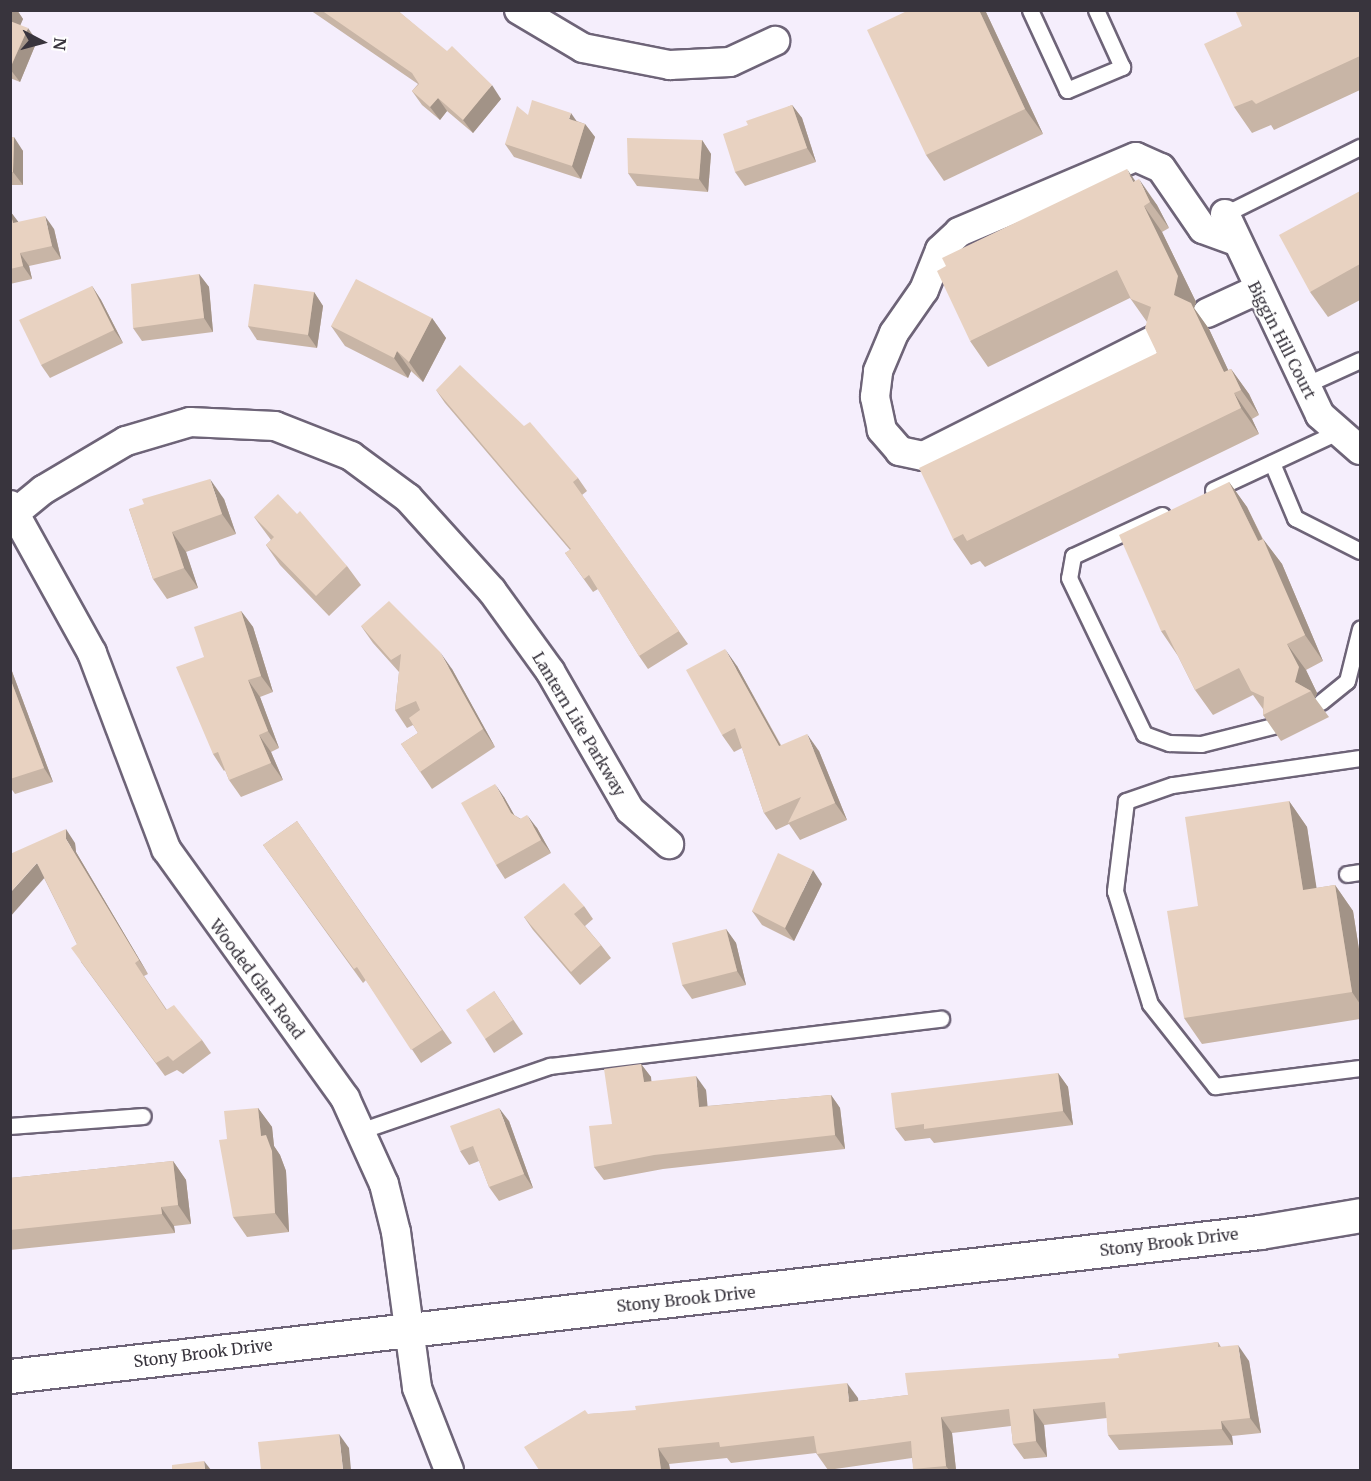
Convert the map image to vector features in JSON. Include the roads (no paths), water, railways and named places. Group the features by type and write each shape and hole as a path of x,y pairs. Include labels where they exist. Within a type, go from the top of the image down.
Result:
{"street":[{"path":"519,10 583,48 670,66 730,62 775,41"},
{"path":"1154,340 923,456 900,451 882,430 875,397 878,371 894,333 924,290 940,250 959,232 1136,157 1161,168 1203,229 1234,240"},
{"name":"Biggin Hill Court","path":"1225,214 1257,291 1305,385 1335,433 1360,450"},
{"path":"1207,313 1257,291"},
{"name":"Lantern Lite Parkway","path":"12,512 43,490 126,441 190,422 275,426 351,456 408,498 492,591 550,671 630,810 669,844"},
{"name":"Wooded Glen Road","path":"12,512 92,653 166,849 345,1098 384,1184 396,1232 417,1388 449,1470"},
{"name":"Stony Brook Drive","path":"10,1376 1248,1233 1360,1215"}],"lane":[{"path":"1030,10 1067,90 1122,67 1096,10"},
{"path":"1225,214 1360,147"},
{"path":"1305,385 1360,360"},
{"path":"1199,497 1335,433"},
{"path":"1272,463 1295,518 1360,551"},
{"path":"1178,507 1073,556 1069,578 1144,734 1168,743 1201,744 1273,726"},
{"path":"1321,702 1354,682 1360,629"},
{"path":"1360,758 1172,784 1126,801 1115,891 1150,1004 1215,1086 1360,1068"},
{"path":"360,1131 550,1066 941,1019"},
{"path":"10,1126 143,1116"}]}
